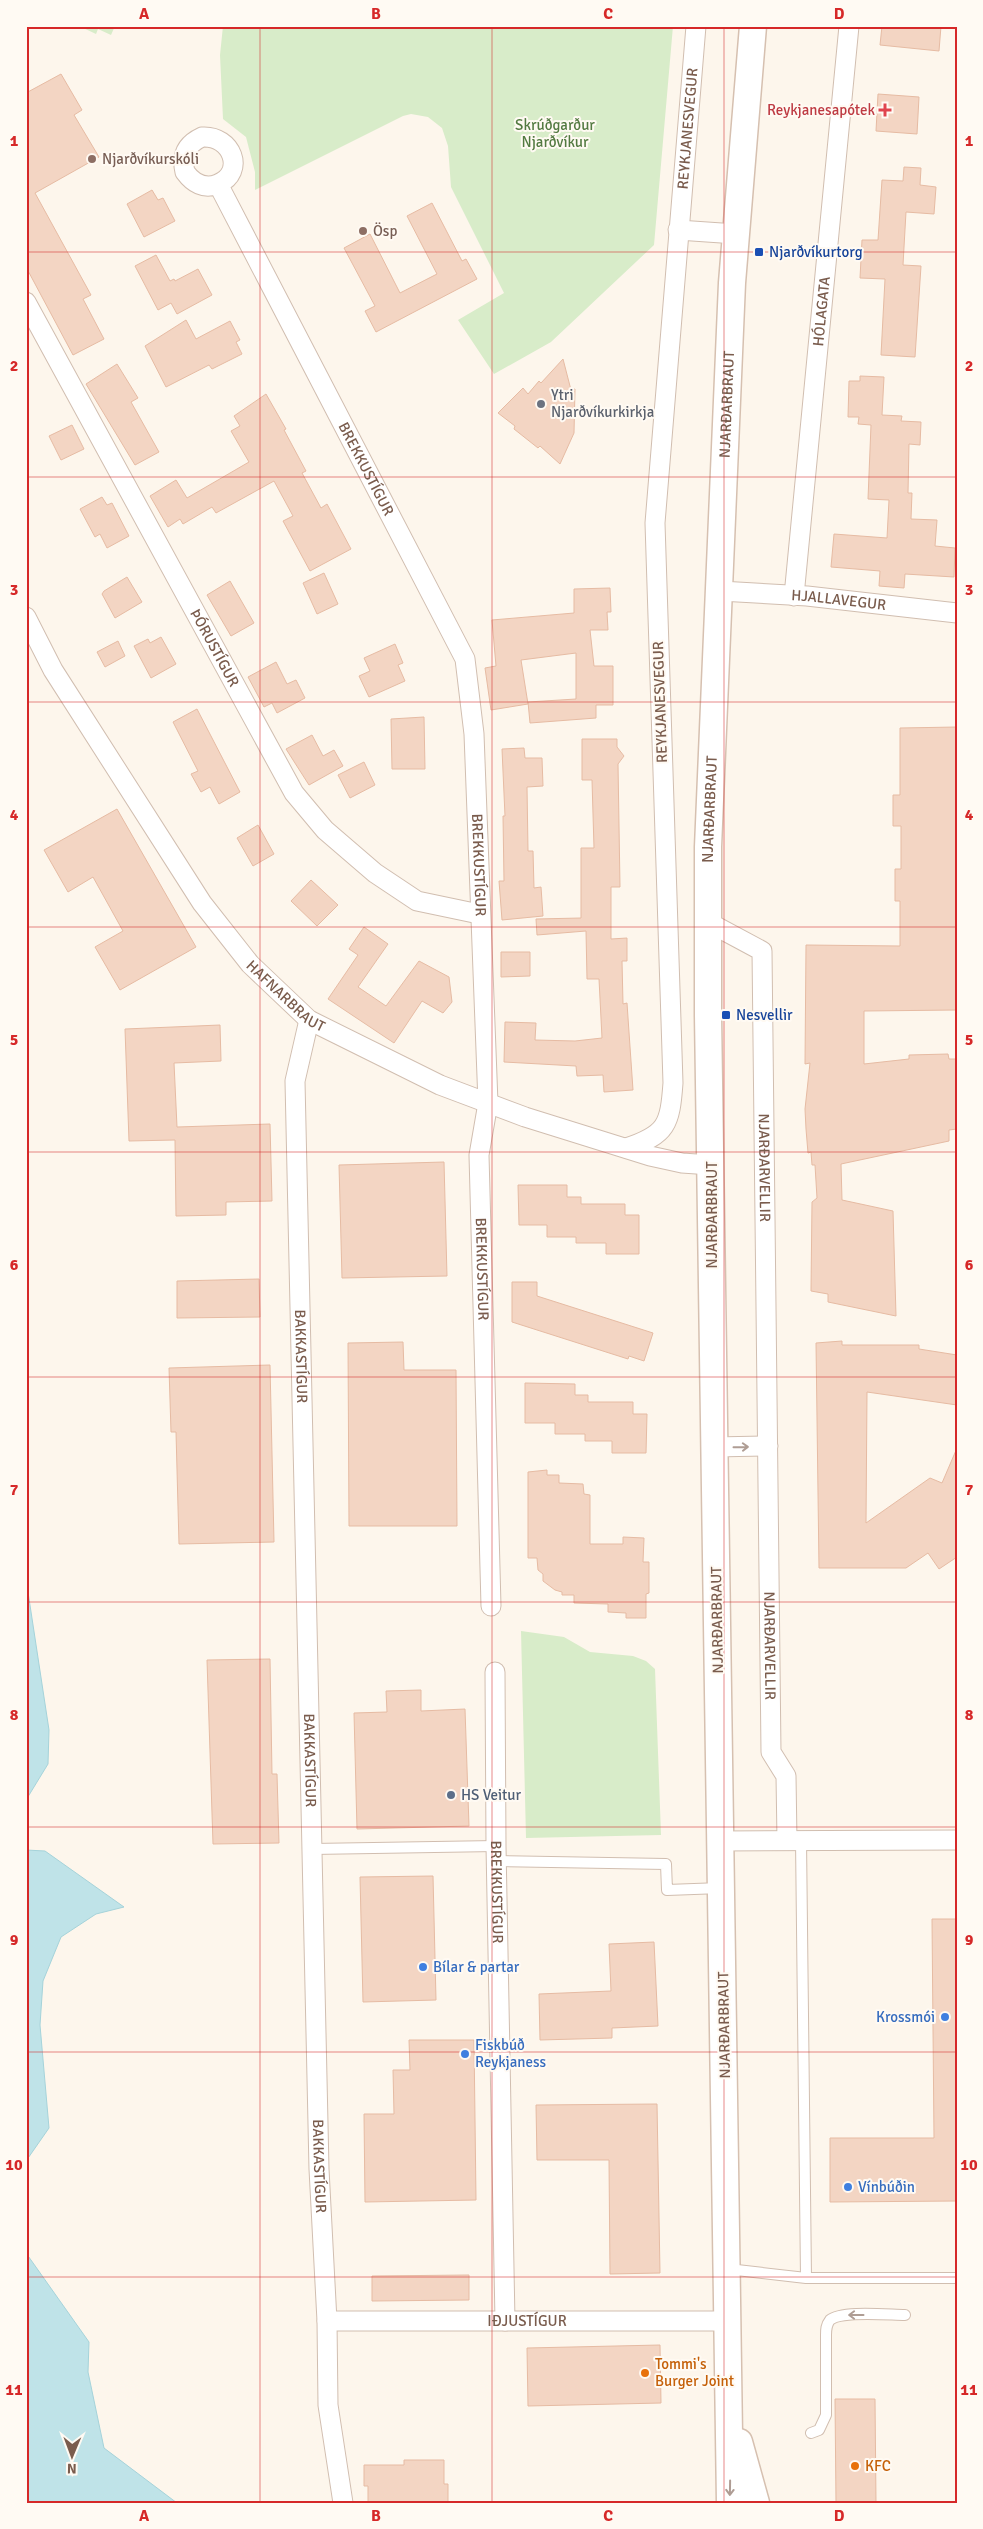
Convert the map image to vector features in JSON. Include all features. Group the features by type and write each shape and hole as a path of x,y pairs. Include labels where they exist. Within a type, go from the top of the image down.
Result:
{"main road":[{"name":"NJARÐARBRAUT","path":"730,2503 722,1841 714,1447 708,847 736,234 753,26"},
{"name":"NJARÐARBRAUT","path":"730,2404 756,2503"}],"street":[{"name":"REYKJANESVEGUR","path":"626,1148 650,1141 662,1129 671,1114 672,1106 673,1083 655,523 696,26"},
{"name":"HÓLAGATA","path":"794,596 849,26"},
{"name":"BREKKUSTÍGUR","path":"218,184 464,659 474,734 479,914 488,1103 479,1155 491,1606"},
{"path":"678,230 736,234"},
{"name":"ÞÓRUSTÍGUR","path":"26,302 294,793 325,830 375,873 418,901 479,914"},
{"name":"HJALLAVEGUR","path":"720,591 794,596 957,613"},
{"name":"HAFNARBRAUT","path":"26,617 53,670 202,903 250,964 309,1020 440,1085 488,1103 626,1148 682,1163 711,1165"},
{"name":"NJARÐARVELLIR","path":"708,922 762,951 772,1752 786,1776 794,1840"},
{"name":"BAKKASTÍGUR","path":"309,1020 295,1081 319,2169 327,2321 328,2405 343,2503"},
{"path":"714,1447 768,1446"},
{"name":"BREKKUSTÍGUR","path":"495,1672 496,1854 505,2321"},
{"path":"722,1841 957,1840"},
{"name":"IÐJUSTÍGUR","path":"327,2321 728,2321"}],"lane":[{"path":"794,1840 806,2278"},
{"path":"312,1850 496,1854 666,1864 667,1890 722,1888"},
{"path":"728,2269 806,2278 957,2278"},
{"path":"811,2433 819,2430 826,2415 826,2327 830,2320 837,2316 849,2315 905,2315"}],"green space":[{"path":"79,26 115,26 111,35 98,29 96,34"},
{"name":"Skrúðgarður Njarðvíkur","path":"223,26 673,26 654,245 551,342 494,374 458,320 504,293 451,187 448,146 442,128 428,117 411,114 403,116 255,190 255,172 246,137 223,119 220,55"},
{"path":"521,1631 564,1637 590,1652 633,1656 646,1661 655,1669 661,1835 526,1838"}],"water":[{"path":"26,1579 49,1730 48,1764 26,1800"},
{"path":"26,1850 45,1851 124,1907 96,1914 61,1937 43,1981 40,2025 49,2128 26,2161"},
{"path":"26,2253 89,2342 88,2372 104,2448 177,2503 26,2503"}],"building":[{"path":"882,26 941,26 939,51 880,45"},
{"path":"61,74 82,110 74,115 99,157 35,193 91,295 83,299 104,339 73,355 26,267 26,93"},
{"path":"878,94 919,97 917,134 876,131"},
{"path":"904,167 921,168 920,185 936,187 934,214 906,212 903,265 921,266 915,357 881,355 885,279 860,278 862,240 878,240 882,180 903,181"},
{"path":"152,190 158,200 163,198 175,221 144,237 127,204"},
{"path":"432,203 462,261 466,259 477,279 376,332 365,311 375,306 344,248 370,234 400,293 437,274 407,216"},
{"path":"156,255 170,281 174,279 175,281 198,269 212,295 177,314 171,303 158,310 135,266"},
{"path":"186,320 196,339 230,321 240,340 236,342 242,354 212,369 209,365 166,387 145,346"},
{"name":"Ytri Njarðvíkurkirkja","path":"563,359 571,390 575,389 574,433 560,464 540,446 538,448 514,429 515,426 498,413 523,388 528,394"},
{"path":"117,364 138,398 131,402 159,452 135,465 86,384"},
{"path":"860,376 884,377 882,415 902,416 901,421 921,422 920,445 909,444 908,493 912,493 911,519 937,520 935,546 955,548 954,577 905,574 904,588 879,586 880,571 831,567 834,534 887,538 889,500 868,499 871,425 858,424 859,417 848,417 849,381 860,381"},
{"path":"266,394 286,429 284,430 306,471 302,473 321,508 327,504 351,549 310,571 283,521 293,516 274,481 216,513 212,507 183,524 180,519 168,527 150,496 176,480 187,498 249,462 231,431 240,426 234,416"},
{"path":"72,425 84,449 61,460 49,436"},
{"path":"102,497 107,505 112,503 129,536 107,548 100,534 95,537 80,509"},
{"path":"324,573 338,604 317,614 303,583"},
{"path":"127,577 142,602 115,618 102,594"},
{"path":"230,581 254,623 231,636 207,595"},
{"path":"610,588 611,612 607,612 608,630 590,630 594,666 613,666 613,705 596,705 596,718 530,723 528,702 576,699 576,653 521,660 528,704 491,710 485,668 496,666 492,620 574,613 574,589"},
{"path":"161,637 176,664 151,678 134,646 148,639 150,643"},
{"path":"118,641 125,656 105,667 97,652"},
{"path":"395,644 403,663 398,665 405,681 369,697 359,676 370,671 364,658"},
{"path":"276,662 287,684 296,680 305,698 277,713 272,703 264,707 248,677"},
{"path":"197,709 240,792 219,804 210,787 201,792 191,774 198,771 173,722"},
{"path":"424,717 425,769 392,769 391,719"},
{"path":"957,727 957,1010 864,1011 864,1064 909,1059 909,1055 948,1054 949,1059 957,1059 957,1129 949,1130 949,1141 841,1164 842,1200 893,1211 896,1316 828,1302 828,1294 811,1291 812,1202 817,1198 815,1165 812,1165 811,1152 808,1153 805,1109 810,1063 805,1064 806,945 900,946 900,901 895,901 895,869 901,869 901,826 893,826 893,795 900,795 900,728"},
{"path":"312,735 323,756 334,750 343,766 309,785 286,749"},
{"path":"582,739 617,739 617,747 624,756 618,764 620,887 611,887 611,939 627,938 627,961 622,961 623,1004 627,1003 633,1090 604,1092 603,1075 577,1076 576,1066 504,1062 505,1022 536,1023 535,1040 575,1041 602,1038 599,979 587,979 586,931 537,935 536,919 581,918 581,848 594,848 592,780 582,780"},
{"path":"524,748 525,758 542,758 543,786 527,787 528,851 533,851 534,888 541,887 543,916 502,920 499,881 504,881 503,816 505,816 502,749"},
{"path":"364,762 375,785 350,798 338,775"},
{"path":"117,809 196,947 120,990 95,947 123,931 93,877 68,892 44,850"},
{"path":"258,825 274,854 253,866 237,838"},
{"path":"311,880 338,905 317,926 291,901"},
{"path":"364,927 388,944 358,987 386,1006 419,961 449,977 452,1002 443,1013 422,1001 394,1043 328,999 358,955 349,949"},
{"path":"501,952 530,952 530,976 501,977"},
{"path":"220,1025 221,1061 174,1063 177,1127 270,1124 272,1201 226,1202 226,1215 176,1216 175,1140 129,1141 125,1029"},
{"path":"444,1162 447,1276 342,1278 339,1165"},
{"path":"518,1185 567,1185 567,1197 581,1197 581,1204 625,1204 625,1215 639,1215 639,1254 606,1254 606,1243 576,1243 576,1237 547,1237 547,1225 519,1225"},
{"path":"259,1279 260,1317 177,1318 177,1281"},
{"path":"512,1282 537,1282 537,1296 653,1333 644,1361 629,1356 628,1359 512,1322"},
{"path":"842,1341 842,1345 919,1345 919,1349 957,1355 957,1405 867,1392 866,1523 930,1478 942,1483 957,1448 957,1557 939,1569 928,1553 906,1568 819,1568 816,1343"},
{"path":"403,1342 404,1370 456,1370 457,1526 349,1526 348,1343"},
{"path":"270,1365 274,1542 179,1544 176,1432 171,1432 169,1368"},
{"path":"525,1383 575,1384 575,1395 588,1395 588,1402 633,1402 633,1414 647,1414 646,1453 612,1453 612,1441 585,1441 585,1434 555,1434 555,1423 525,1423"},
{"path":"547,1470 547,1475 559,1475 559,1483 583,1484 584,1494 590,1495 590,1544 623,1544 623,1537 644,1538 643,1562 649,1562 649,1593 646,1594 646,1618 626,1618 626,1613 608,1612 608,1604 574,1603 574,1595 562,1595 562,1592 555,1590 543,1581 543,1574 538,1570 537,1558 528,1558 528,1472"},
{"path":"270,1659 272,1774 277,1774 279,1843 213,1844 207,1660"},
{"path":"421,1690 421,1711 465,1709 469,1826 357,1829 354,1713 387,1712 386,1691"},
{"path":"433,1876 436,2000 363,2002 360,1877"},
{"path":"932,1919 957,1919 957,2201 830,2202 830,2138 934,2138"},
{"path":"654,1942 658,2026 612,2028 612,2038 540,2040 539,1994 611,1991 609,1944"},
{"path":"409,2040 474,2040 476,2200 365,2202 364,2114 394,2114 393,2070 410,2070"},
{"path":"657,2104 660,2273 610,2274 609,2160 537,2160 536,2105"},
{"path":"469,2275 469,2300 372,2301 372,2276"},
{"path":"660,2345 661,2403 528,2406 527,2348"},
{"path":"835,2399 875,2399 876,2503 836,2503"},
{"path":"404,2460 444,2460 444,2484 448,2484 448,2503 368,2503 368,2486 364,2486 364,2465 404,2465"}],"place":[{"name":"Reykjanesapótek","path":"885,110"},
{"name":"Njarðvíkurskóli","path":"92,159"},
{"name":"Ösp","path":"363,231"},
{"name":"Njarðvíkurtorg","path":"759,252"},
{"name":"Ytri Njarðvíkurkirkja","path":"541,404"},
{"name":"Nesvellir","path":"726,1015"},
{"name":"HS Veitur","path":"451,1795"},
{"name":"Bílar & partar","path":"423,1967"},
{"name":"Krossmói","path":"945,2017"},
{"name":"Fiskbúð Reykjaness","path":"465,2054"},
{"name":"Vínbúðin","path":"848,2187"},
{"name":"Tommi's Burger Joint","path":"645,2373"},
{"name":"KFC","path":"855,2466"}]}
